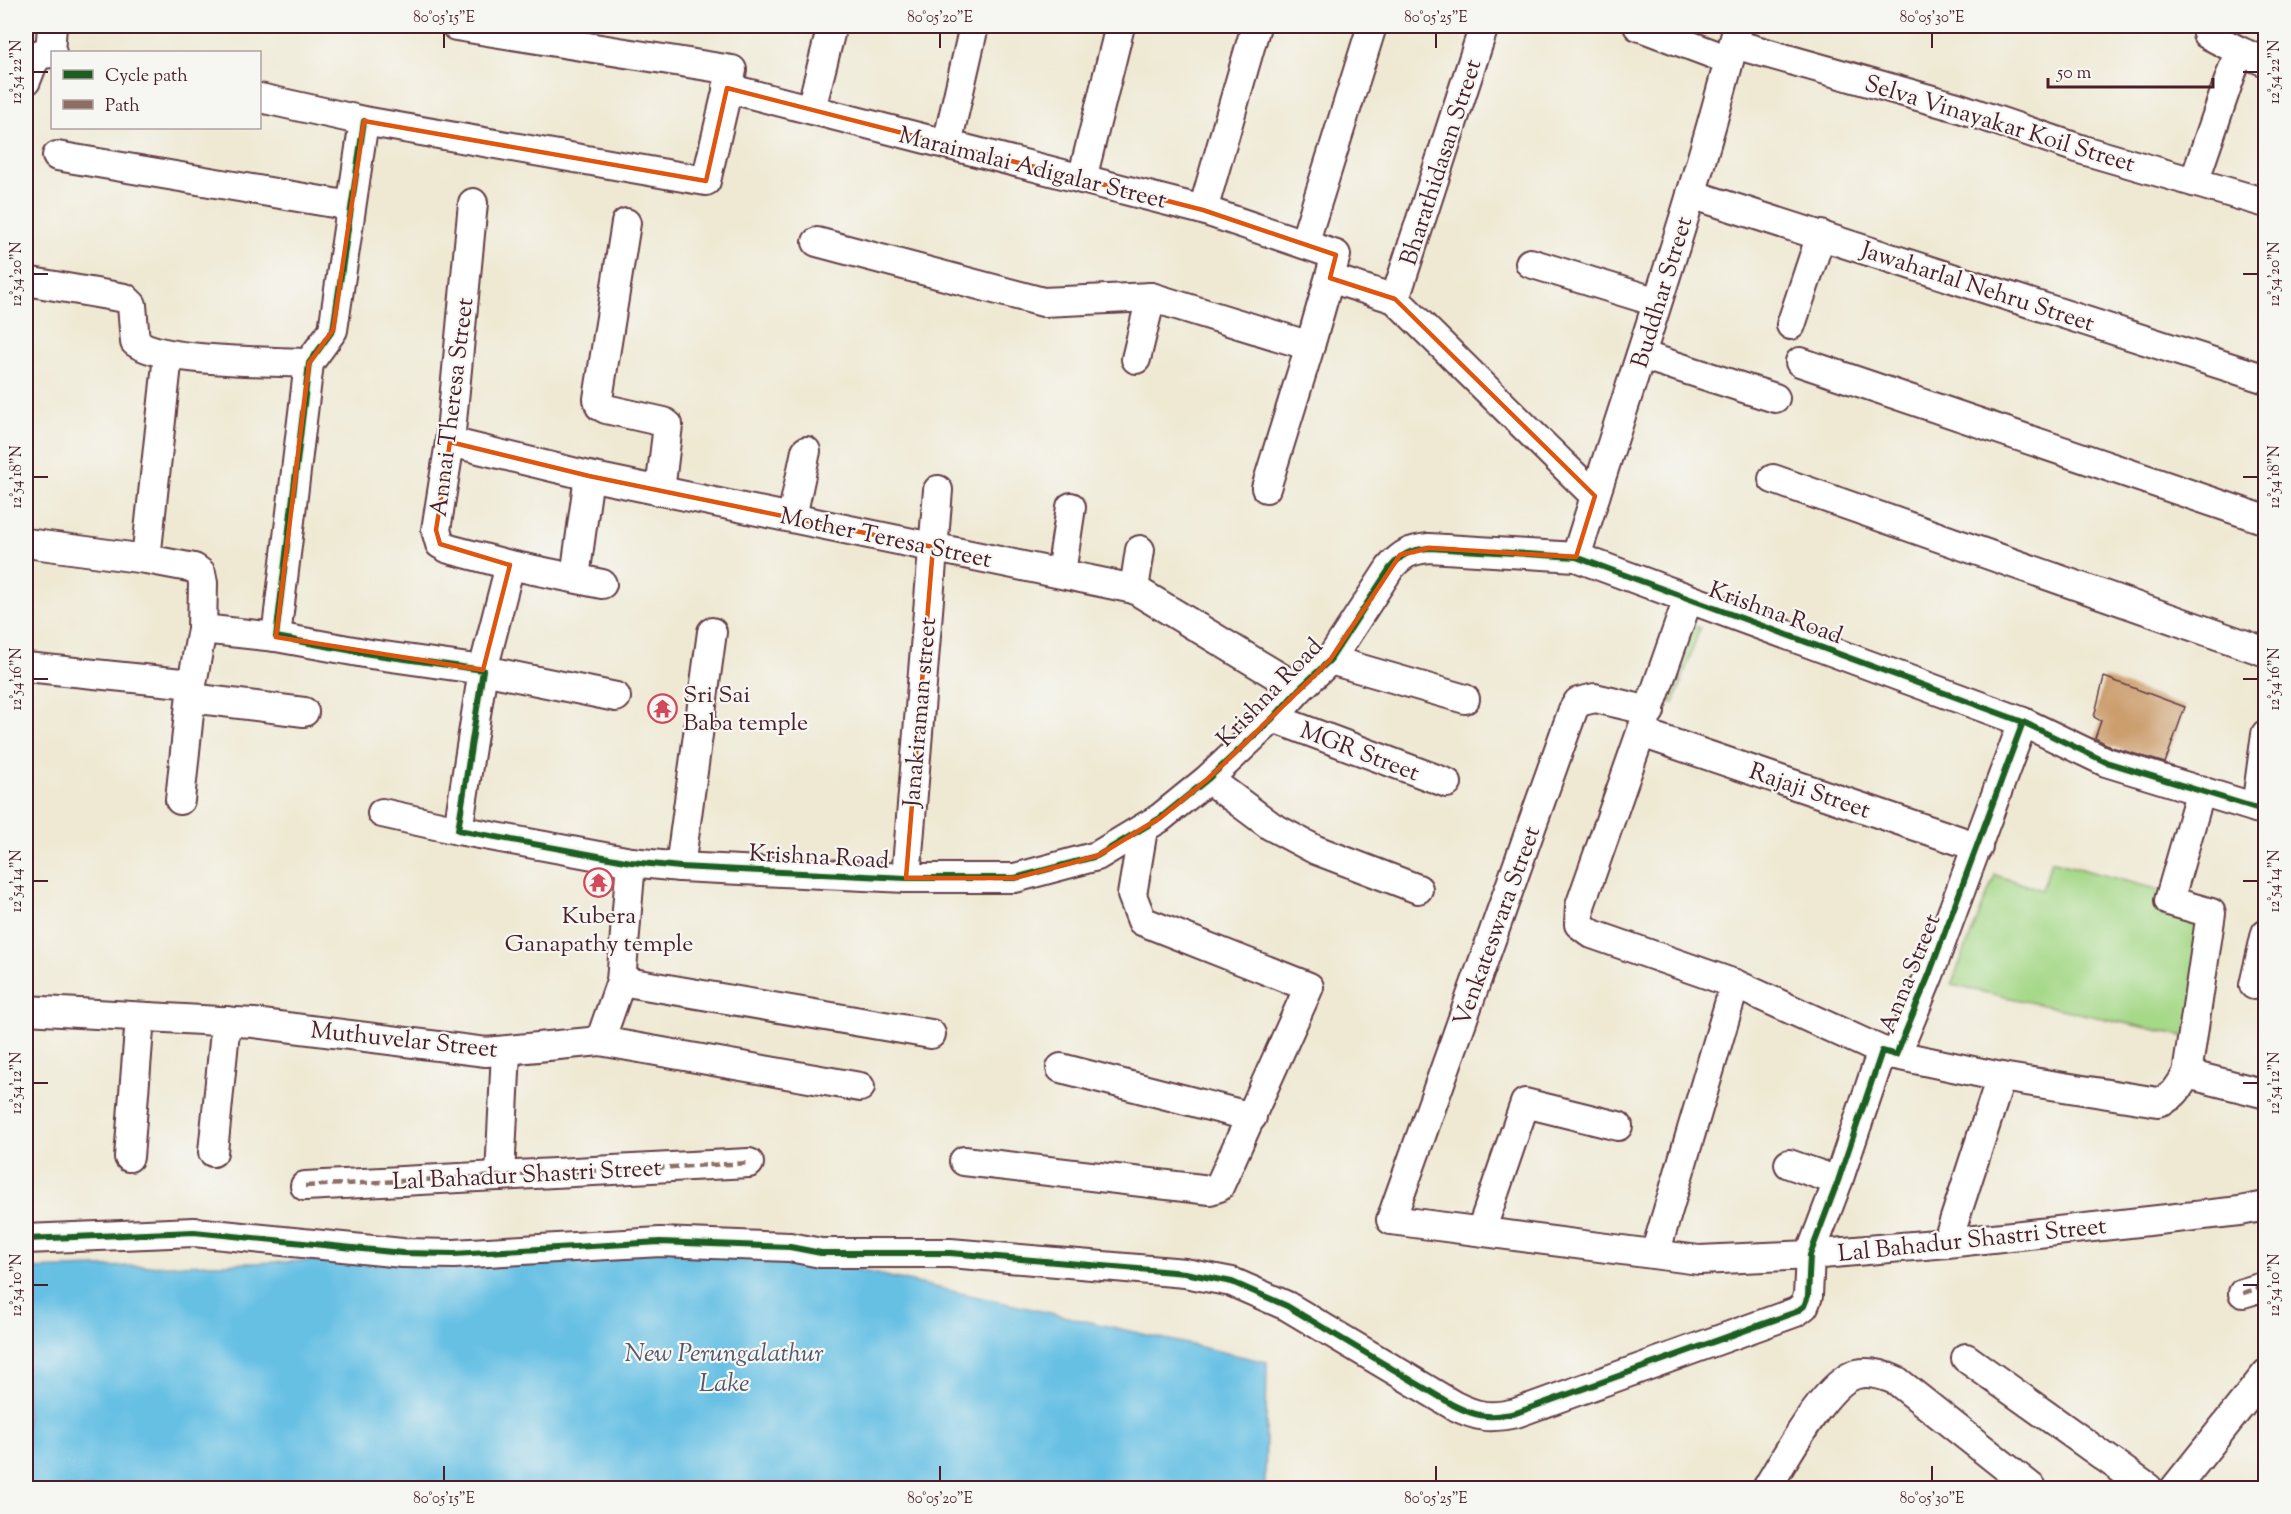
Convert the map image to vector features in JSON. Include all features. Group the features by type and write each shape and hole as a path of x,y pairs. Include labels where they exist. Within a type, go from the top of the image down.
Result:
{"street":[{"path":"261,98 364,121 706,181 732,70 456,26"},
{"path":"811,109 832,26"},
{"path":"947,144 974,26"},
{"path":"1082,179 1120,26"},
{"path":"1203,210 1256,26"},
{"path":"1304,244 1372,26"},
{"name":"Bharathidasan Street","path":"1395,299 1484,26"},
{"name":"Selva Vinayakar Koil Street","path":"1638,26 1734,43 1957,107 2083,150 2265,203"},
{"path":"2210,26 2207,34 2265,62"},
{"name":"Buddhar Street","path":"1576,557 1658,302 1734,43"},
{"path":"26,81 36,58 51,44"},
{"path":"2194,182 2239,51"},
{"name":"Maraimalai Adigalar Street","path":"728,88 1203,210 1304,244 1333,267 1395,299"},
{"path":"276,637 309,363 333,330 364,121"},
{"path":"57,156 351,206"},
{"name":"Jawaharlal Nehru Street","path":"1691,194 2265,379"},
{"name":"Annai Theresa Street","path":"472,203 450,442 436,530 440,544 449,549 510,566 602,584"},
{"path":"626,223 597,399 600,406 606,409 664,422 668,425 660,490"},
{"path":"1791,325 1821,235"},
{"path":"817,242 1043,302 1150,297 1310,346"},
{"path":"1530,263 1658,302"},
{"path":"1266,488 1333,267"},
{"path":"26,281 125,298 132,304 135,342 168,355 309,363"},
{"path":"1136,359 1150,297"},
{"path":"1395,299 1595,496"},
{"path":"146,559 168,355"},
{"path":"1641,356 1775,398"},
{"path":"1800,362 2265,520"},
{"name":"Mother Teresa Street","path":"450,442 589,476 1134,589 1299,689"},
{"path":"792,518 806,451"},
{"path":"575,578 589,476"},
{"path":"1773,479 2265,651"},
{"name":"Janakiraman street","path":"906,878 938,490"},
{"path":"1060,573 1071,507"},
{"path":"26,543 146,559 194,568 201,573 203,583 202,629 192,691 180,800"},
{"name":"Krishna Road","path":"381,813 458,830 631,862 680,867 906,878 1015,878 1097,856 1160,818 1208,779 1330,660 1400,555 1412,549 1429,548 1576,557 2023,722 2106,762 2261,810"},
{"path":"1134,589 1140,550"},
{"path":"458,830 483,670 510,566"},
{"path":"1688,599 1580,906 1579,924 1592,934 1735,984 1889,1053 2001,1077 2158,1102 2167,1100 2175,1093 2187,1074 2211,913 2169,901 2201,790"},
{"path":"202,629 276,637 370,654 483,670 616,697"},
{"path":"680,867 712,632"},
{"path":"1330,660 1465,699"},
{"path":"26,667 192,691 304,712"},
{"name":"Venkateswara Street","path":"1391,1220 1573,710 1578,702 1595,698 1646,722"},
{"name":"MGR Street","path":"1273,718 1447,783"},
{"name":"Rajaji Street","path":"1646,722 1978,847"},
{"name":"Anna Street","path":"26,1239 54,1240 105,1235 194,1232 402,1253 454,1254 660,1242 790,1247 821,1253 950,1253 1185,1273 1232,1282 1287,1306 1453,1405 1472,1414 1484,1417 1516,1413 1796,1311 1804,1306 1808,1296 1810,1255 1889,1053 1929,975 2023,722"},
{"path":"2261,810 2265,734"},
{"path":"1208,779 1271,826 1316,850 1418,889"},
{"path":"964,1161 1210,1190 1219,1187 1223,1181 1309,987 1142,921 1132,895 1143,829"},
{"path":"600,1041 621,981 631,862"},
{"path":"2254,985 2265,933"},
{"path":"621,981 931,1034"},
{"path":"1655,1254 1735,984"},
{"name":"Muthuvelar Street","path":"26,1010 254,1023 486,1052 600,1041 860,1087"},
{"path":"129,1157 140,1017"},
{"path":"213,1152 226,1022"},
{"path":"500,1176 506,1051"},
{"path":"1061,1068 1252,1117"},
{"path":"2187,1074 2265,1094"},
{"path":"1947,1244 2001,1077"},
{"path":"1481,1232 1525,1103 1618,1126"},
{"name":"Lal Bahadur Shastri Street","path":"305,1186 749,1163"},
{"path":"1789,1164 1838,1181"},
{"name":"Lal Bahadur Shastri Street","path":"1391,1220 1698,1260 1810,1255 1947,1244 2240,1211 2265,1206"},
{"path":"1966,1358 2148,1488"},
{"path":"1767,1488 1798,1435 1832,1392 1844,1380 1855,1374 1870,1373 1897,1381 2032,1488"},
{"path":"2175,1488 2265,1374"}],"highlighted area":[{"path":"727,88 1203,210 1336,255 1330,278 1395,299 1595,496 1576,557 1429,548 1400,555 1330,660 1208,779 1160,818 1097,856 1015,878 906,878 933,547 589,476 450,442 436,530 440,544 510,565 483,670 276,637 309,363 333,330 364,121 706,181"}],"green space":[{"path":"1682,622 1700,628 1674,703 1656,697"},
{"path":"2051,861 2178,895 2214,923 2188,1037 1951,985 1995,875 2042,890"}],"water":[{"name":"New Perungalathur Lake","path":"748,1245 1267,1362 1265,1488 26,1488 26,1269"}],"building":[{"path":"2104,677 2185,707 2165,763 2112,747 2095,738 2101,721 2094,717"}],"marked path":[{"path":"305,1186 749,1163"},
{"path":"2243,1293 2266,1286"}],"cycle path":[{"path":"364,121 333,330 309,363 276,637 370,654 483,670 458,830 631,862 680,867 906,878 1015,878 1097,856 1160,818 1208,779 1330,660 1394,563 1407,554 1429,548 1576,557 2023,722 2106,762 2266,811"},
{"path":"26,1239 194,1232 402,1253 454,1254 660,1242 790,1247 821,1253 950,1253 1185,1273 1232,1282 1287,1306 1461,1409 1483,1416 1516,1413 1796,1312 1804,1306 1808,1296 1810,1255 1882,1051 1896,1055 1929,975 2023,722"}],"place":[{"name":"Sri Sai Baba temple","path":"662,708"},
{"name":"Kubera Ganapathy temple","path":"599,882"}]}
